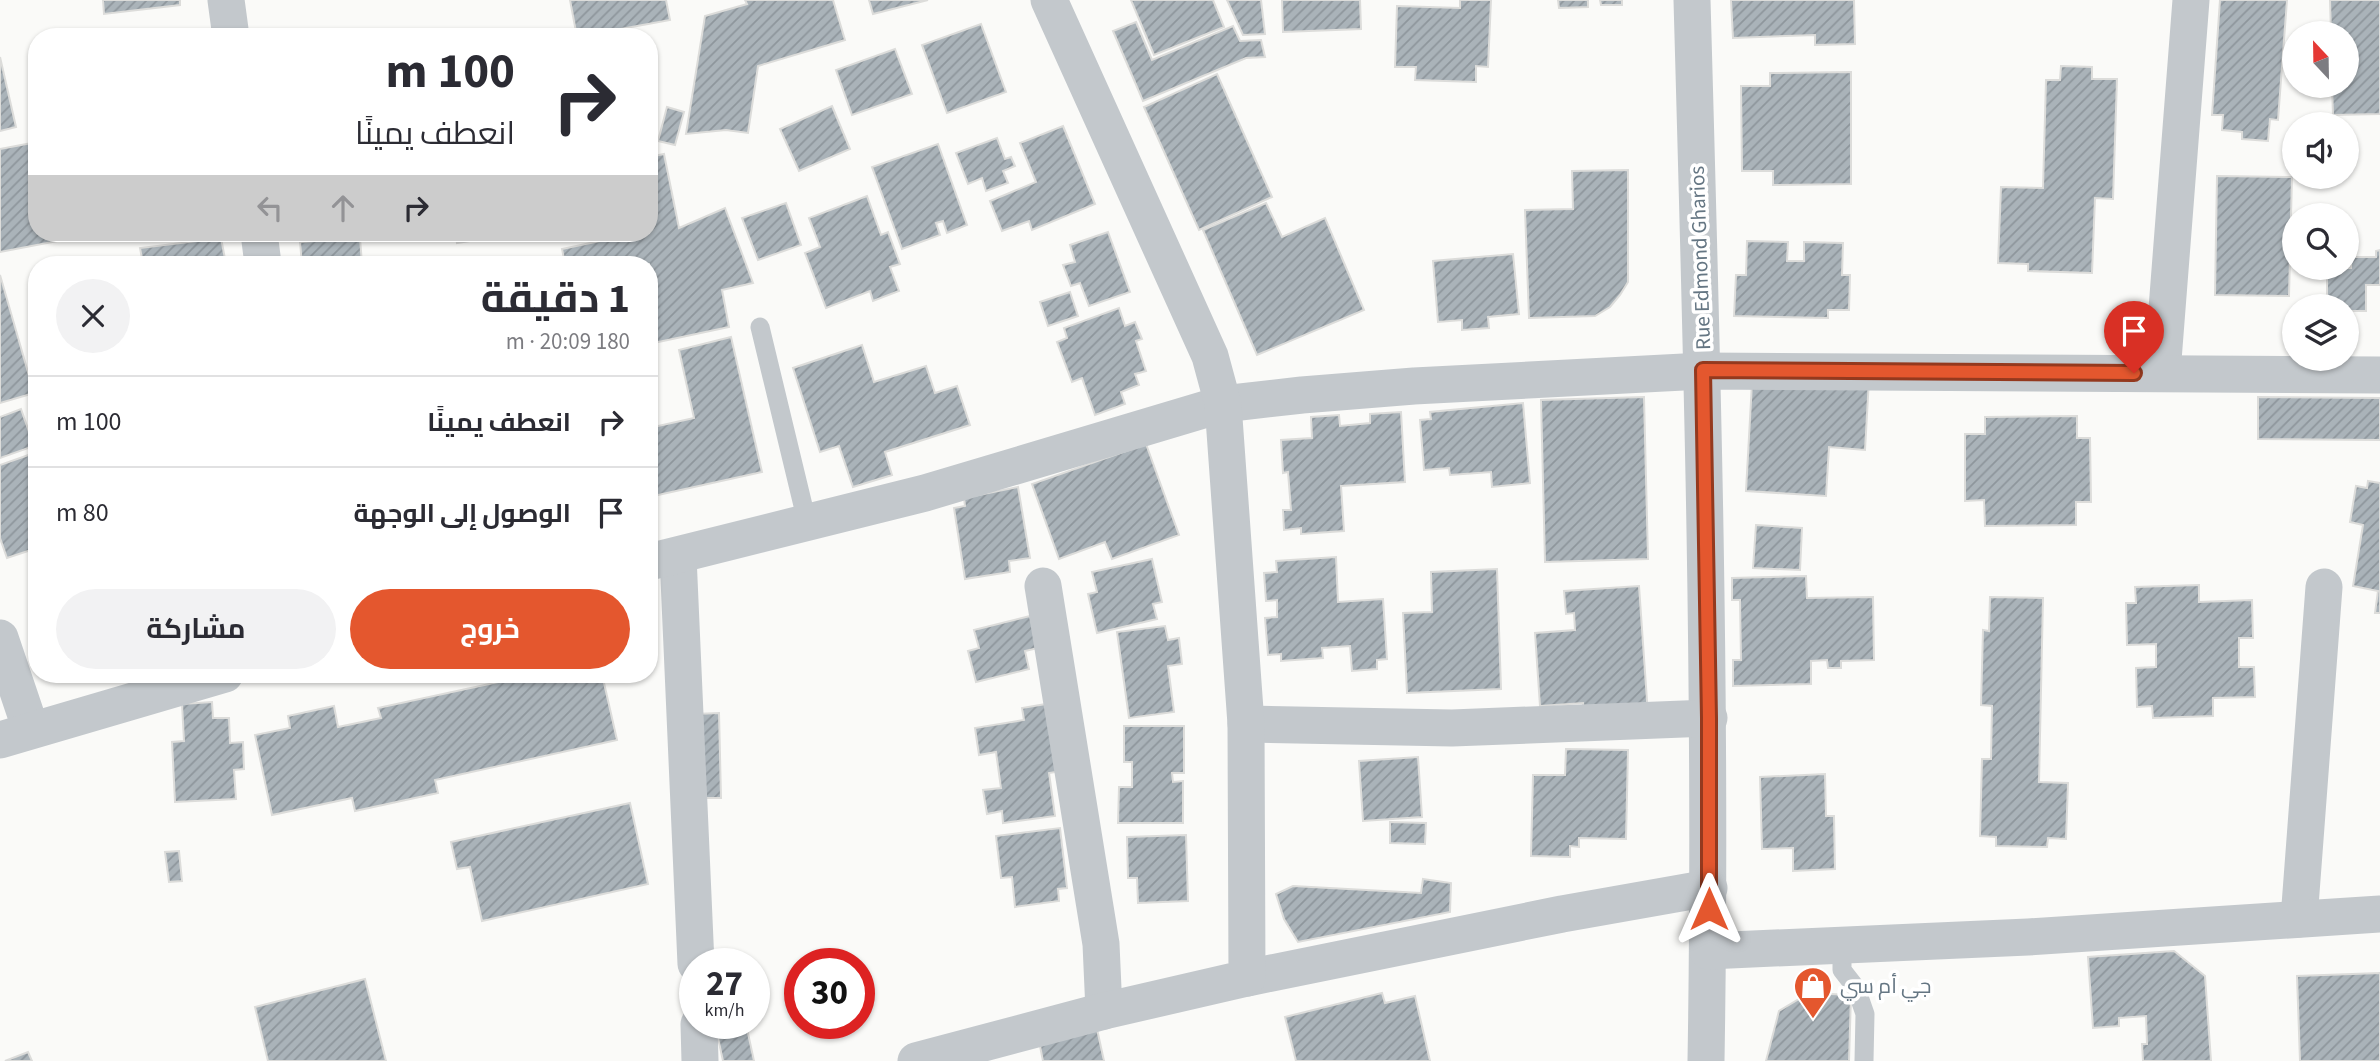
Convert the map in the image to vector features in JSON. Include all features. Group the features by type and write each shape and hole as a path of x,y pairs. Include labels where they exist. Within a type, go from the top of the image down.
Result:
{"street":[{"path":"226,0 230,28"},
{"path":"1049,0 1210,356 1223,404 1246,724 1247,978"},
{"name":"Rue Edmond Gharios","path":"1692,0 1703,370 1709,718 1706,1061"},
{"path":"2162,373 2191,0"},
{"path":"695,948 663,559 925,493 1223,404 1414,386 1703,370 2380,374"},
{"path":"1043,586 1101,944 1104,1012"},
{"path":"2299,919 2324,587"},
{"path":"0,638 15,735 176,683"},
{"path":"1246,724 1451,729 1709,718"},
{"path":"916,1061 1247,978 1562,914 1709,888"},
{"path":"1708,951 2028,937 2380,914"},
{"path":"699,1039 700,1061"}],"lane":[{"path":"760,327 807,522"},
{"path":"1842,946 1842,970 1856,988 1865,1014 1864,1061"}],"building":[{"path":"103,0 180,0 180,5 104,14"},
{"path":"570,0 666,0 670,20 626,28 575,28"},
{"path":"745,0 833,0 845,40 758,66 748,133 726,130 686,134 705,16 747,4"},
{"path":"869,0 928,0 873,14"},
{"path":"1131,0 1213,0 1224,27 1154,55"},
{"path":"1227,0 1261,0 1265,34 1243,35"},
{"path":"1282,0 1360,0 1361,29 1283,32"},
{"path":"1460,0 1491,0 1488,67 1476,66 1476,82 1415,80 1416,67 1395,67 1397,6 1460,8"},
{"path":"1558,0 1588,0 1588,7 1559,8"},
{"path":"1600,0 1622,0 1622,5 1601,5"},
{"path":"1731,0 1854,0 1855,44 1815,45 1815,35 1733,38"},
{"path":"2220,0 2287,0 2285,21 2282,21 2278,120 2270,119 2268,141 2242,139 2242,132 2222,130 2223,115 2212,115"},
{"path":"2330,0 2380,0 2380,114 2333,112 2332,98 2359,98 2359,21 2331,21"},
{"path":"1136,22 1152,60 1233,26 1240,41 1261,40 1265,57 1246,58 1143,101 1113,31"},
{"path":"981,24 1006,92 947,113 922,45"},
{"path":"895,49 912,94 852,115 836,70"},
{"path":"0,57 16,127 0,131"},
{"path":"2061,66 2092,67 2092,79 2117,79 2113,199 2095,198 2092,273 2028,271 2028,264 1998,263 2001,187 2043,188 2046,80 2060,80"},
{"path":"1851,72 1851,184 1773,185 1773,171 1742,171 1741,86 1770,86 1770,73"},
{"path":"1217,74 1272,197 1199,230 1144,107"},
{"path":"832,106 850,149 799,171 780,129"},
{"path":"667,107 684,112 675,145 658,141"},
{"path":"1063,126 1095,204 1032,230 1029,221 1002,231 990,201 1036,182 1020,143"},
{"path":"997,138 1005,159 1011,157 1015,166 1003,171 1008,183 986,191 982,178 968,184 956,153"},
{"path":"28,144 28,242 52,242 0,252 0,149"},
{"path":"938,144 967,225 947,233 943,221 936,223 940,235 902,249 872,167"},
{"path":"664,154 679,228 725,208 753,283 722,290 729,327 658,342 658,256 563,256 562,249 595,242 658,242 658,155"},
{"path":"1628,170 1628,282 1620,295 1610,307 1595,316 1529,318 1525,210 1573,209 1572,171"},
{"path":"2217,176 2282,177 2282,189 2292,189 2291,203 2282,203 2282,280 2289,280 2289,294 2215,295"},
{"path":"867,196 881,235 888,232 900,264 890,267 899,291 873,301 870,291 826,308 805,253 820,247 809,218"},
{"path":"786,203 801,245 758,260 742,218"},
{"path":"1266,203 1282,237 1325,218 1364,310 1257,355 1203,230"},
{"path":"1108,232 1130,292 1089,306 1080,283 1071,286 1063,265 1075,262 1070,245"},
{"path":"1747,241 1788,242 1787,261 1804,261 1804,242 1843,243 1842,275 1850,275 1849,310 1828,310 1828,318 1734,316 1736,275 1746,275"},
{"path":"189,242 222,242 224,256 142,256 140,248"},
{"path":"300,242 360,242 361,256 301,256"},
{"path":"2380,250 2380,285 2366,285 2366,311 2359,311 2359,294 2327,294 2327,280 2359,280 2359,257 2376,257 2376,251"},
{"path":"1513,254 1519,314 1488,317 1489,328 1462,330 1462,320 1438,322 1433,261"},
{"path":"0,275 28,372 28,395 0,403"},
{"path":"1070,292 1078,316 1048,326 1040,302"},
{"path":"1119,308 1125,326 1135,322 1142,339 1136,341 1146,371 1135,374 1139,385 1121,392 1125,404 1095,415 1082,378 1072,382 1057,342 1067,338 1064,328"},
{"path":"731,337 762,472 658,495 658,426 694,418 679,350"},
{"path":"862,345 874,382 926,366 935,393 957,386 970,425 885,452 892,475 853,487 839,446 820,452 793,368"},
{"path":"1869,379 1865,450 1829,447 1826,496 1746,491 1752,383"},
{"path":"1644,397 1648,559 1545,562 1541,400"},
{"path":"2258,397 2380,398 2380,440 2258,439"},
{"path":"1523,403 1530,483 1492,487 1491,472 1450,475 1449,468 1424,470 1420,420 1431,419 1430,412"},
{"path":"21,409 28,429 28,448 0,458 0,417"},
{"path":"1401,412 1405,482 1341,486 1344,531 1301,534 1301,528 1284,530 1283,510 1291,510 1288,472 1283,473 1281,440 1312,438 1311,417 1339,415 1340,426 1370,423 1370,414"},
{"path":"2077,416 2077,438 2090,438 2091,502 2076,502 2076,525 1985,526 1984,500 1965,501 1965,434 1985,434 1985,417"},
{"path":"1146,444 1179,535 1112,559 1105,542 1059,559 1032,484"},
{"path":"28,455 28,551 7,558 0,538 0,465"},
{"path":"2368,481 2380,483 2380,613 2375,613 2378,591 2353,586 2363,525 2350,522 2356,486 2367,488"},
{"path":"1018,487 1030,558 1009,561 1010,572 965,579 954,508 965,506 964,498"},
{"path":"1756,525 1802,528 1800,570 1753,568"},
{"path":"1336,557 1338,602 1383,599 1387,659 1377,660 1377,669 1352,671 1350,646 1322,648 1323,658 1281,661 1281,654 1268,655 1265,618 1277,617 1277,600 1266,601 1264,573 1277,572 1276,561"},
{"path":"1152,559 1162,602 1153,604 1157,619 1097,633 1088,594 1097,592 1092,572"},
{"path":"1497,569 1501,689 1407,693 1403,613 1432,612 1431,572"},
{"path":"1806,576 1807,598 1873,597 1874,660 1841,661 1841,668 1828,668 1827,660 1811,661 1811,684 1733,686 1733,660 1741,660 1740,600 1732,600 1732,578"},
{"path":"2199,585 2199,602 2252,600 2253,638 2239,638 2239,667 2254,667 2255,697 2213,698 2213,716 2153,718 2152,706 2137,707 2136,668 2156,667 2156,644 2127,645 2126,603 2136,603 2135,587"},
{"path":"1639,586 1648,715 1584,719 1583,703 1540,706 1535,633 1575,630 1574,613 1566,614 1564,591"},
{"path":"1990,597 2043,598 2039,782 2068,783 2066,839 2048,838 2047,847 1996,846 1996,837 1980,836 1982,759 1991,759 1992,706 1981,705 1983,630 1989,631"},
{"path":"1030,616 1038,648 1025,651 1029,669 976,682 968,651 979,648 974,630"},
{"path":"1165,626 1168,640 1179,638 1182,664 1168,666 1174,712 1129,718 1117,632"},
{"path":"494,683 604,683 617,740 435,780 438,793 355,811 352,798 272,815 255,735 290,728 288,716 334,706 338,727 381,718 378,708"},
{"path":"212,702 213,718 229,718 230,743 243,742 244,769 234,770 236,799 175,802 172,742 184,741 182,704"},
{"path":"1052,703 1062,771 1049,773 1055,816 1003,823 1002,811 987,814 983,790 1001,788 996,752 979,755 975,728 1024,720 1022,708"},
{"path":"719,713 721,798 697,798 695,714"},
{"path":"1124,726 1184,726 1184,773 1172,773 1173,782 1183,781 1183,823 1118,823 1119,787 1132,787 1132,762 1124,762"},
{"path":"1566,749 1628,750 1626,839 1579,838 1579,847 1570,846 1570,857 1531,856 1533,775 1565,775"},
{"path":"1418,757 1422,817 1363,821 1359,761"},
{"path":"1825,774 1826,816 1834,816 1835,869 1793,871 1793,848 1762,849 1760,777"},
{"path":"630,803 648,884 482,921 470,867 457,869 451,842"},
{"path":"1390,822 1426,823 1425,844 1390,843"},
{"path":"1060,828 1067,888 1058,889 1059,901 1015,907 1012,877 1001,878 996,836"},
{"path":"1186,835 1188,901 1138,903 1137,878 1128,878 1127,837"},
{"path":"179,851 182,881 169,882 165,852"},
{"path":"1423,879 1451,883 1450,912 1298,942 1284,919 1276,894 1293,886 1421,893"},
{"path":"2174,951 2205,976 2211,1061 2143,1061 2142,1044 2147,1044 2146,1016 2119,1018 2119,1026 2093,1028 2088,957"},
{"path":"2380,973 2380,1061 2300,1061 2297,976"},
{"path":"365,979 386,1061 268,1061 255,1007"},
{"path":"1382,993 1385,1003 1415,996 1430,1061 1296,1061 1285,1017"},
{"name":"جي أم سي","path":"1809,993 1851,995 1849,1061 1766,1061 1779,1011"},
{"path":"1097,1029 1104,1061 1043,1061 1039,1041"},
{"path":"718,1039 749,1039 754,1061 723,1061"},
{"path":"28,1052 32,1061 5,1061"}],"place":[{"name":"جي أم سي","path":"1813,1020"}],"route":[{"path":"1709,909 1709,718 1703,370 2134,373"}]}
